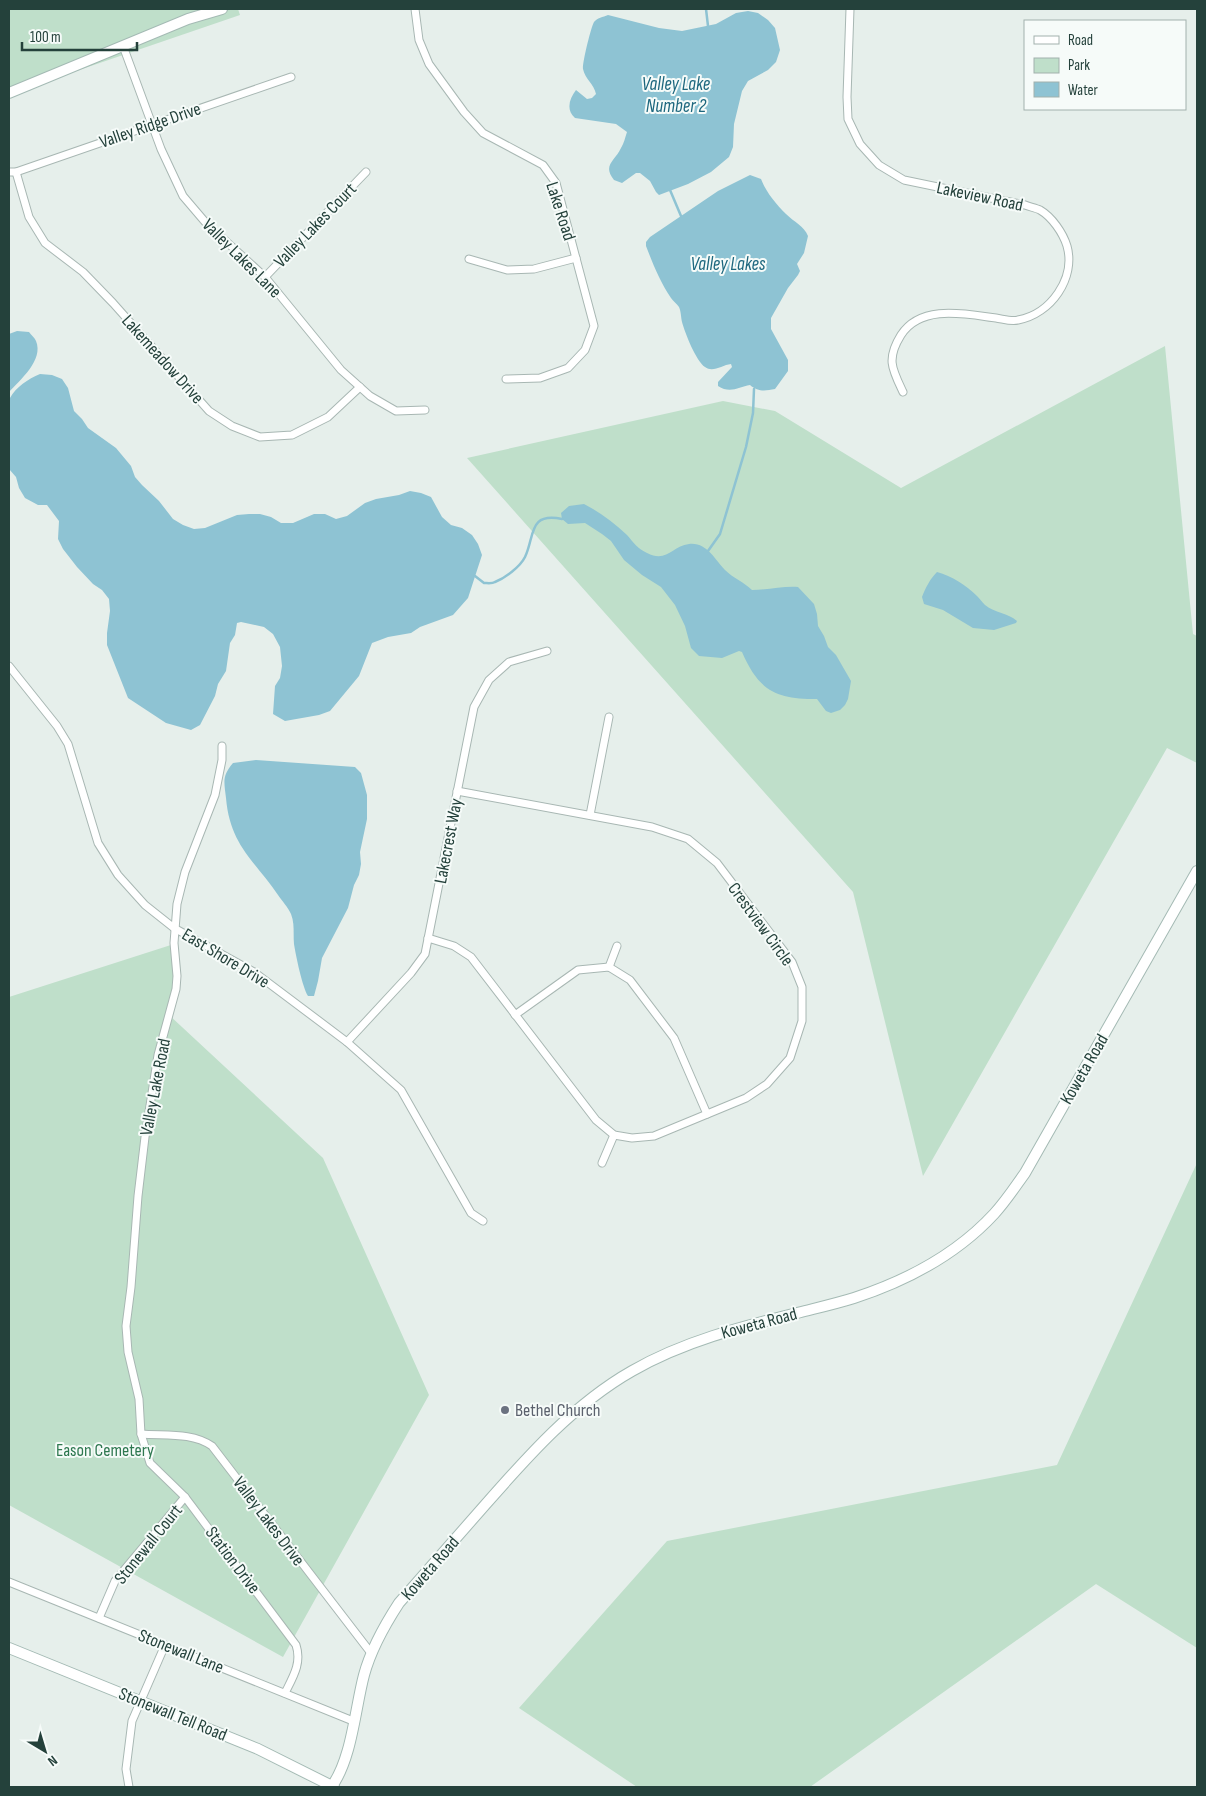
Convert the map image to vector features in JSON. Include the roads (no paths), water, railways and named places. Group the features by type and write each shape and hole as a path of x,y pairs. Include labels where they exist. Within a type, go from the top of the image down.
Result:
{"street":[{"path":"9,93 188,19 222,9"},
{"name":"Lake Road","path":"416,9 419,40 429,64 464,112 483,133 543,165 556,183 594,326 585,350 568,368 540,378 506,379"},
{"name":"Lakeview Road","path":"850,9 848,119 860,144 879,164 904,180 1025,205 1040,210 1064,236 1069,255 1067,275 1056,298 1036,314 1017,321 954,312 935,314 925,316 905,329 894,346 891,368 903,392"},
{"name":"Valley Lakes Lane","path":"123,46 161,149 183,196 206,224 265,277 341,370 370,396 396,411 425,410"},
{"name":"Valley Ridge Drive","path":"12,172 291,77"},
{"name":"Lakemeadow Drive","path":"12,172 30,217 45,243 83,272 113,302 209,410 232,426 260,437 292,435 328,417 360,387"},
{"name":"Valley Lakes Court","path":"265,277 366,172"},
{"path":"468,259 507,270 534,269 576,258"},
{"name":"Lakecrest Way","path":"347,1042 416,967 425,954 474,707 490,680 509,662 547,651"},
{"name":"East Shore Drive","path":"9,666 57,726 68,744 98,843 118,875 145,905 174,928 254,972 347,1042 401,1090 471,1213 483,1221"},
{"path":"590,815 610,717"},
{"name":"Valley Lake Road","path":"141,1434 139,1399 128,1352 126,1326 145,1136 158,1055 176,989 174,928 177,904 185,872 215,796 222,760 222,746"},
{"name":"Crestview Circle","path":"457,791 652,827 688,840 717,863 792,962 802,987 802,1021 790,1058 767,1084 746,1098 654,1136 632,1138 614,1135"},
{"name":"Koweta Road","path":"333,1787 343,1766 371,1653 383,1627 399,1603 517,1468 562,1423 610,1385 652,1360 696,1341 852,1299 894,1284 920,1271 946,1254 973,1234 993,1215 1025,1173 1197,871"},
{"path":"428,938 454,946 471,957 596,1120 614,1135 602,1163"},
{"path":"609,967 617,946"},
{"path":"516,1015 578,970 609,967 630,980 674,1038 707,1114"},
{"name":"Valley Lakes Drive","path":"141,1434 194,1437 204,1440 212,1446 371,1653"},
{"name":"Station Drive","path":"141,1434 150,1463 185,1497 296,1645 299,1660 296,1672 285,1693"},
{"name":"Stonewall Court","path":"99,1618 115,1582 185,1497"},
{"name":"Stonewall Lane","path":"9,1582 354,1721"},
{"path":"129,1787 126,1770 132,1721 165,1645"},
{"name":"Stonewall Tell Road","path":"9,1648 258,1749 333,1787"}],"water":[{"name":"Valley Lake Number 2","path":"748,11 758,13 775,28 780,50 776,62 768,70 748,81 742,91 734,124 733,147 729,157 711,172 688,184 659,195 650,181 640,173 636,173 622,183 614,180 609,167 622,146 627,132 616,124 575,118 570,112 570,101 576,90 587,99 592,98 596,94 583,69 594,22 608,15 659,28 682,31 716,24 736,13"},
{"name":"Valley Lakes","path":"750,175 761,179 775,202 808,236 804,253 797,264 800,271 771,318 771,329 788,360 788,371 775,389 759,390 750,385 727,390 718,386 718,382 732,367 731,364 708,369 698,359 686,333 679,307 663,286 646,242 650,237 718,191"},
{"path":"17,331 29,332 36,341 38,348 37,355 30,369 9,392 9,334"},
{"path":"40,374 52,375 62,379 68,388 74,411 88,428 116,448 131,466 135,477 159,501 173,519 194,529 205,528 237,515 249,514 271,517 281,523 293,523 314,514 325,514 336,519 347,516 365,503 410,491 431,497 442,517 451,525 462,528 472,535 478,544 482,555 468,598 453,615 420,627 411,633 388,637 372,643 359,676 330,711 319,715 285,721 273,714 275,686 280,678 282,666 280,647 273,634 264,627 241,622 237,623 235,635 230,643 226,671 218,684 215,696 200,725 191,730 166,723 128,698 107,645 110,611 109,599 77,567 63,549 58,539 59,521 47,505 38,505 25,498 19,488 16,477 9,469 8,420 10,398 23,384"},
{"path":"584,504 612,522 638,547 654,556 665,555 683,545 695,544 710,552 728,573 752,590 798,587 814,604 818,626 828,647 836,655 851,681 845,705 840,710 831,713 826,711 817,699 790,697 771,690 755,676 742,652 739,651 722,658 699,656 691,648 685,626 675,605 661,587 642,575 624,560 611,541 602,534 585,523 568,524 562,519 561,513 569,506"},
{"path":"937,572 958,581 973,592 985,605 1013,618 1017,621 1016,623 994,630 973,628 943,610 924,604 922,597 928,583"},
{"path":"256,760 355,767 361,773 367,795 367,819 360,852 361,864 359,875 354,885 348,908 322,958 314,996 308,996 301,978 294,944 291,914 244,851 232,828 228,814 224,783 225,775 233,763"}],"waterway":[{"path":"706,9 708,26"},
{"path":"670,190 681,216"},
{"path":"708,551 720,534 746,447 753,413 754,389"},
{"path":"475,576 484,583 494,583 508,575 520,565 525,557 534,528 538,522 543,519 562,519"}],"place":[{"name":"Bethel Church","path":"505,1410"}],"park label":[{"name":"Eason Cemetery","path":"105,1450"}]}
